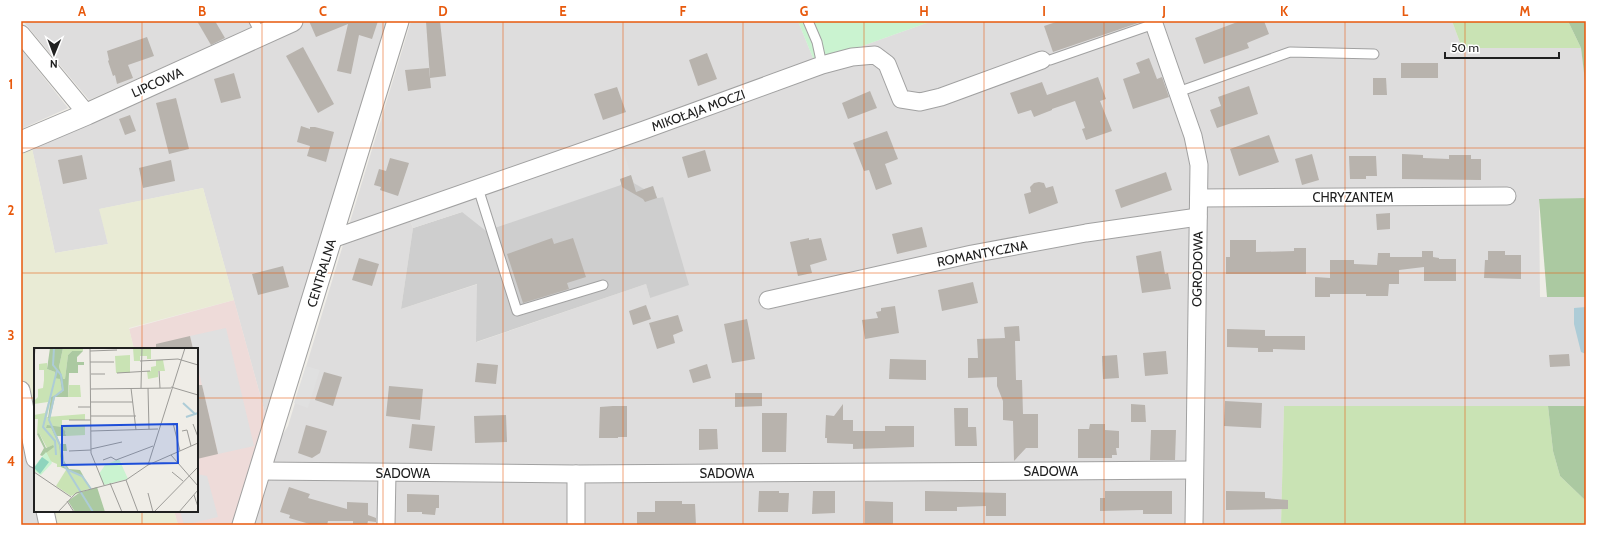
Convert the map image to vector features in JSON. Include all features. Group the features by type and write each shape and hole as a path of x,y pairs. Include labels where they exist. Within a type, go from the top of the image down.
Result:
{"street":[{"name":"LIPCOWA","path":"21,142 87,114 257,28 292,21"},
{"name":"CENTRALNA","path":"243,525 398,21"},
{"name":"OGRODOWA","path":"1153,22 1193,136 1199,165 1194,525"},
{"path":"21,34 87,114"},
{"name":"MIKOŁAJA MOCZI","path":"332,239 822,65 852,56 874,55 887,64 900,100 920,102 941,97 1046,60"},
{"name":"CHRYZANTEM","path":"1199,198 1507,196"},
{"name":"ROMANTYCZNA","path":"768,300 972,254 1086,233 1198,217"},
{"path":"21,390 34,454"},
{"name":"SADOWA","path":"260,471 576,474 1194,470"},
{"path":"386,525 387,473"},
{"path":"576,474 576,525"},
{"path":"45,512 48,525"}],"lane":[{"path":"808,21 817,42 822,65"},
{"path":"1046,60 1153,22"},
{"path":"1178,92 1290,52 1374,54"},
{"path":"478,188 517,312 603,285"}],"shaded area":[{"path":"23,21 267,21 89,100"},
{"path":"307,21 386,21 267,420 203,188 100,209 108,244 55,253 31,144"},
{"path":"411,21 798,21 815,63 932,21 1452,21 1462,48 1581,48 1586,86 1586,198 1539,200 1540,297 1586,297 1586,406 1284,406 1281,525 243,525 260,471 288,426","holes":["631,175 634,183 657,198 663,197 650,298 646,284 477,342 478,284 401,309 413,228 407,213"]},
{"path":"21,49 68,108 21,129"},
{"path":"619,138 631,175 620,179 621,185 486,231 462,212 413,228 407,213"},
{"path":"631,175 634,183 644,189 653,186 657,198 663,197 689,285 650,298 646,284 476,342 477,284 401,309 413,228 462,212 621,184 620,179"},
{"path":"234,300 267,420 243,525 178,525 174,512 198,512 198,348 134,348 129,329"},
{"path":"226,328 254,446 218,454 198,368 198,348 193,348 190,336"},
{"path":"306,366 320,370 308,408 294,403"},
{"path":"21,372 34,431 34,512 51,512 54,525 21,525"},
{"path":"198,474 207,476 218,517 184,525 180,512 198,512"}],"green space":[{"path":"798,21 932,21 815,63"},
{"path":"1452,21 1568,21 1581,48 1462,48"},
{"path":"1568,21 1586,21 1586,89 1581,48"},
{"path":"31,144 55,253 108,244 99,209 203,188 234,300 129,328 134,348 34,348 34,431 21,372 21,149"},
{"path":"1586,198 1586,297 1547,297 1539,199"},
{"path":"1284,406 1548,406 1553,451 1560,476 1586,501 1586,525 1281,525"},
{"path":"1548,406 1586,406 1586,501 1560,476 1553,451"},
{"path":"51,512 174,512 178,525 54,525"}],"water":[{"path":"1586,307 1586,354 1581,352 1574,324 1574,308"}],"building":[{"path":"197,21 215,21 225,38 211,45"},
{"path":"309,21 378,21 372,39 359,35 351,74 337,71 348,24 316,37"},
{"path":"426,21 440,21 446,76 430,78"},
{"path":"1059,21 1141,22 1053,52 1044,26"},
{"path":"1240,21 1264,21 1269,34 1247,43 1249,48 1204,64 1195,38"},
{"path":"147,37 154,56 128,65 133,78 117,84 115,75 113,76 108,61 107,51"},
{"path":"303,47 334,104 318,113 286,56"},
{"path":"707,53 717,79 698,86 689,60"},
{"path":"1149,58 1157,79 1162,77 1169,97 1133,109 1123,79 1140,73 1136,63"},
{"path":"1401,63 1438,63 1438,78 1401,78"},
{"path":"429,68 431,88 408,91 405,70"},
{"path":"234,73 241,98 221,103 214,79"},
{"path":"1098,77 1106,99 1100,101 1112,131 1086,140 1082,129 1085,128 1075,101 1034,117 1031,110 1018,114 1010,93 1042,82 1047,95"},
{"path":"1373,78 1386,78 1387,95 1373,95"},
{"path":"1249,86 1258,114 1217,128 1210,110 1221,106 1218,97"},
{"path":"617,87 626,112 603,120 594,94"},
{"path":"870,91 877,108 848,119 842,103"},
{"path":"176,98 189,149 169,154 156,103"},
{"path":"130,115 136,131 125,135 119,119"},
{"path":"301,126 310,129 310,127 315,127 334,132 326,162 307,156 310,146 297,142"},
{"path":"887,131 898,159 885,164 892,184 876,190 869,170 864,171 853,143"},
{"path":"1269,135 1279,162 1239,176 1230,149"},
{"path":"705,150 711,171 688,178 682,157"},
{"path":"1312,154 1319,180 1302,185 1295,159"},
{"path":"1402,154 1423,155 1423,158 1449,159 1449,155 1471,155 1471,159 1481,159 1481,180 1402,179"},
{"path":"82,155 87,179 63,184 58,160"},
{"path":"1349,156 1376,156 1377,176 1366,176 1366,179 1350,179"},
{"path":"390,158 409,163 398,196 380,190 381,187 374,185 379,169 386,171"},
{"path":"171,160 175,181 143,188 139,168"},
{"path":"1166,172 1172,190 1121,208 1115,190"},
{"path":"631,175 636,192 653,186 657,198 645,202 643,199 622,187 620,179"},
{"path":"1034,183 1044,183 1046,188 1053,186 1058,203 1029,214 1024,194 1031,192 1030,187"},
{"path":"1390,213 1390,229 1377,230 1376,214"},
{"path":"922,227 927,247 897,254 892,234"},
{"path":"552,238 554,244 573,238 586,277 567,283 569,289 523,303 507,254"},
{"path":"809,238 809,240 821,238 827,260 810,265 812,273 798,276 790,242"},
{"path":"1230,240 1256,240 1256,252 1294,251 1294,248 1306,248 1306,274 1226,274 1226,257 1230,257"},
{"path":"1161,251 1165,274 1168,273 1171,289 1142,293 1136,256"},
{"path":"1422,251 1433,251 1433,257 1439,259 1456,259 1456,281 1424,281 1424,267 1399,270 1399,284 1389,284 1388,296 1366,296 1366,294 1330,294 1330,297 1315,297 1315,277 1330,278 1330,260 1354,260 1354,264 1377,265 1378,253 1390,253 1390,257 1422,257"},
{"path":"1488,251 1505,251 1505,255 1521,255 1521,279 1484,278 1485,260 1488,260"},
{"path":"359,258 379,264 372,286 352,280"},
{"path":"283,266 289,287 258,295 252,274"},
{"path":"973,282 978,303 942,311 938,290"},
{"path":"646,305 651,319 633,325 629,311"},
{"path":"895,306 899,333 865,339 862,320 878,318 876,312 881,311 881,308"},
{"path":"678,315 683,331 673,335 675,343 657,349 649,323"},
{"path":"747,319 755,359 732,363 724,324"},
{"path":"1019,326 1020,341 1015,341 1016,380 1022,380 1023,414 1038,414 1038,448 1026,448 1014,461 1013,421 1003,420 1003,401 997,386 997,377 968,378 968,358 978,358 977,339 1005,338 1004,327"},
{"path":"1227,329 1265,330 1265,336 1305,336 1305,350 1273,349 1273,352 1258,352 1258,348 1227,347"},
{"path":"190,336 193,348 156,348 156,344"},
{"path":"1166,351 1168,374 1145,376 1143,353"},
{"path":"1569,354 1570,366 1550,367 1549,355"},
{"path":"1117,355 1119,378 1103,379 1102,356"},
{"path":"890,359 926,360 926,380 889,379"},
{"path":"477,363 498,365 496,384 475,382"},
{"path":"707,364 711,378 693,383 689,370"},
{"path":"324,372 342,377 333,406 315,400"},
{"path":"198,385 202,385 218,454 198,459"},
{"path":"389,386 423,389 420,420 386,416"},
{"path":"735,393 762,393 762,406 735,407"},
{"path":"1225,401 1262,403 1261,428 1224,426"},
{"path":"843,404 843,420 853,420 853,431 885,431 885,426 914,426 914,447 853,449 853,444 827,443 827,438 825,438 826,415 834,416"},
{"path":"1131,404 1145,405 1146,422 1131,422"},
{"path":"627,406 627,437 599,438 600,407"},
{"path":"954,408 968,408 968,427 976,427 977,446 955,446"},
{"path":"762,413 787,413 786,452 762,452"},
{"path":"506,415 507,442 475,443 474,416"},
{"path":"412,424 435,426 432,451 409,448"},
{"path":"1090,424 1105,424 1105,430 1119,431 1119,448 1116,448 1117,455 1112,455 1112,458 1078,458 1078,429 1089,429"},
{"path":"306,425 327,431 320,453 312,458 298,453"},
{"path":"699,429 717,429 718,449 699,450"},
{"path":"1151,430 1176,430 1175,460 1150,460"},
{"path":"289,487 310,494 308,498 347,509 347,502 368,503 368,515 376,518 376,522 368,521 367,525 353,525 353,521 328,521 327,525 313,525 289,518 290,515 280,512"},
{"path":"759,491 779,491 779,493 789,493 788,512 758,512"},
{"path":"813,491 835,491 835,513 812,514"},
{"path":"925,491 1006,493 1006,516 986,516 986,506 957,507 957,511 925,511"},
{"path":"1105,491 1172,491 1172,514 1143,514 1143,510 1100,511 1100,498 1105,498"},
{"path":"1226,491 1265,492 1265,498 1288,500 1288,509 1226,510"},
{"path":"407,494 439,495 439,508 436,508 435,515 422,514 422,512 407,512"},
{"path":"655,501 682,501 682,504 695,504 696,525 637,525 637,512 655,512"},
{"path":"865,501 893,502 893,525 865,525"}]}
